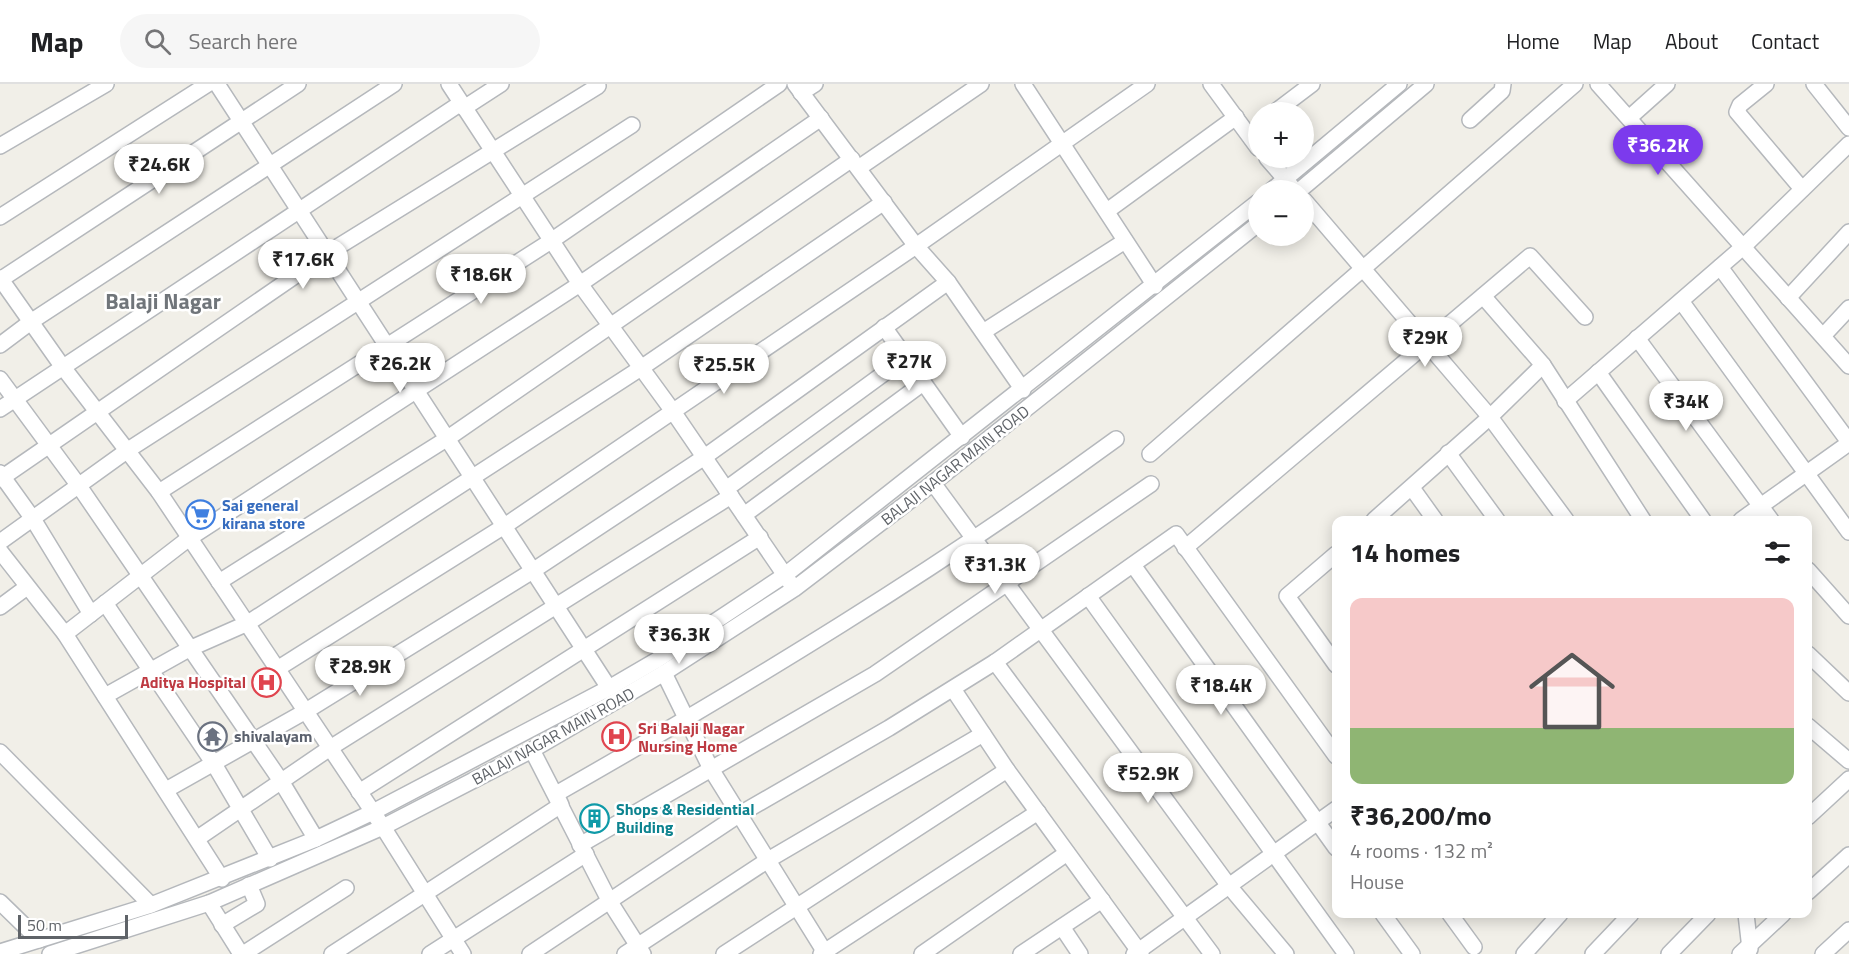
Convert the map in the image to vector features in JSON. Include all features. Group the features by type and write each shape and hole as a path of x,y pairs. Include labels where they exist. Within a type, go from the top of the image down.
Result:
{"street":[{"path":"0,146 106,84"},
{"path":"0,217 208,84"},
{"path":"217,84 297,211 328,253 506,525 609,688"},
{"path":"298,84 0,279 62,366 159,492 188,539 248,623 383,827 422,894 463,954"},
{"path":"0,345 32,321 394,84"},
{"path":"449,84 491,152 580,284 672,410 795,589"},
{"path":"0,409 297,211 462,105 501,84"},
{"path":"159,492 551,241 779,84"},
{"path":"815,84 798,88 916,246 948,282 1023,390"},
{"path":"219,582 448,438 856,163 981,84"},
{"path":"1023,84 1155,286"},
{"path":"277,669 506,525 916,246 1147,84"},
{"path":"1211,84 1236,117 1248,126"},
{"path":"1288,102 1312,84"},
{"path":"1296,180 1382,89 1399,84"},
{"path":"1312,180 1426,84"},
{"path":"1470,120 1502,91 1503,84"},
{"path":"1150,454 1575,84"},
{"path":"1598,84 1849,366"},
{"path":"1629,118 1667,84"},
{"path":"1766,84 1740,105 1737,112 1802,189"},
{"path":"1814,84 1849,128"},
{"path":"91,614 33,519 1,476 328,253 598,86"},
{"path":"1107,211 1236,117"},
{"path":"65,634 188,539 580,284 820,118"},
{"path":"0,542 128,450 632,125"},
{"path":"1564,401 1743,247 1849,144"},
{"path":"1276,168 1287,180"},
{"path":"105,696 189,649 248,623 641,368 884,202"},
{"path":"0,952 151,905 270,859 373,812 609,688 785,575 1155,286 1248,210"},
{"path":"1314,212 1490,417 1563,516"},
{"name":"BALAJI NAGAR MAIN ROAD","path":"50,954 209,903 383,827 532,750 664,673 795,589 933,483 1248,232"},
{"path":"1788,298 1849,232"},
{"path":"984,332 1125,240"},
{"path":"1185,548 1530,256 1585,317"},
{"path":"1720,267 1849,443 1747,516"},
{"path":"166,790 306,711 534,570 703,458 948,282"},
{"path":"1483,297 1543,365 1564,401 1640,516"},
{"path":"1681,301 1849,532"},
{"path":"1823,336 1849,308"},
{"path":"884,327 962,437"},
{"path":"1637,338 1768,516"},
{"path":"198,838 330,748 557,607 728,492 905,358"},
{"path":"1379,516 1490,417 1543,365"},
{"path":"1598,372 1700,516"},
{"path":"0,379 79,486 281,781 316,839"},
{"path":"744,515 923,383"},
{"path":"983,734 768,860 635,951 556,794 816,643 976,539 1116,439"},
{"path":"1448,453 1494,516"},
{"path":"933,483 1229,886 1286,954"},
{"path":"430,954 583,850 711,769 875,674 1151,484"},
{"path":"1412,488 1432,516"},
{"path":"530,954 740,814 995,662 1176,534 1332,750"},
{"path":"358,792 760,537"},
{"path":"0,551 65,634 198,838 222,879"},
{"path":"1332,563 1287,596 1332,659"},
{"path":"1132,566 1332,842"},
{"path":"1812,576 1849,616"},
{"path":"0,607 27,586"},
{"path":"1089,596 1346,954"},
{"path":"105,603 214,764 270,859"},
{"path":"1812,658 1849,693"},
{"path":"995,662 1212,954"},
{"path":"664,673 711,769 824,953 1038,812"},
{"path":"953,689 1006,770 1102,900 1138,953 1332,812"},
{"path":"1812,729 1849,761"},
{"path":"532,750 561,805"},
{"path":"0,752 151,905"},
{"path":"724,954 1006,770"},
{"path":"1812,813 1849,779"},
{"path":"332,954 561,805"},
{"path":"922,954 1067,853"},
{"path":"1812,888 1849,855"},
{"path":"222,925 257,904 249,885"},
{"path":"209,903 242,954 346,888"},
{"path":"1021,954 1102,900"},
{"path":"0,902 39,940"},
{"path":"1386,918 1412,954"},
{"path":"1453,918 1474,947"},
{"path":"1532,951 1557,918"},
{"path":"1593,954 1627,918"},
{"path":"1669,954 1704,918"},
{"path":"1746,918 1746,950"},
{"path":"1746,950 1779,918"},
{"path":"1062,927 1080,954"},
{"path":"1823,954 1849,930"}],"place":[{"name":"Sai general kirana store","path":"201,514"},
{"name":"Aditya Hospital","path":"267,682"},
{"name":"shivalayam","path":"213,736"},
{"name":"Sri Balaji Nagar Nursing Home","path":"617,737"},
{"name":"Shops & Residential Building","path":"595,818"}],"district":[{"name":"Balaji Nagar","path":"163,301"}]}
